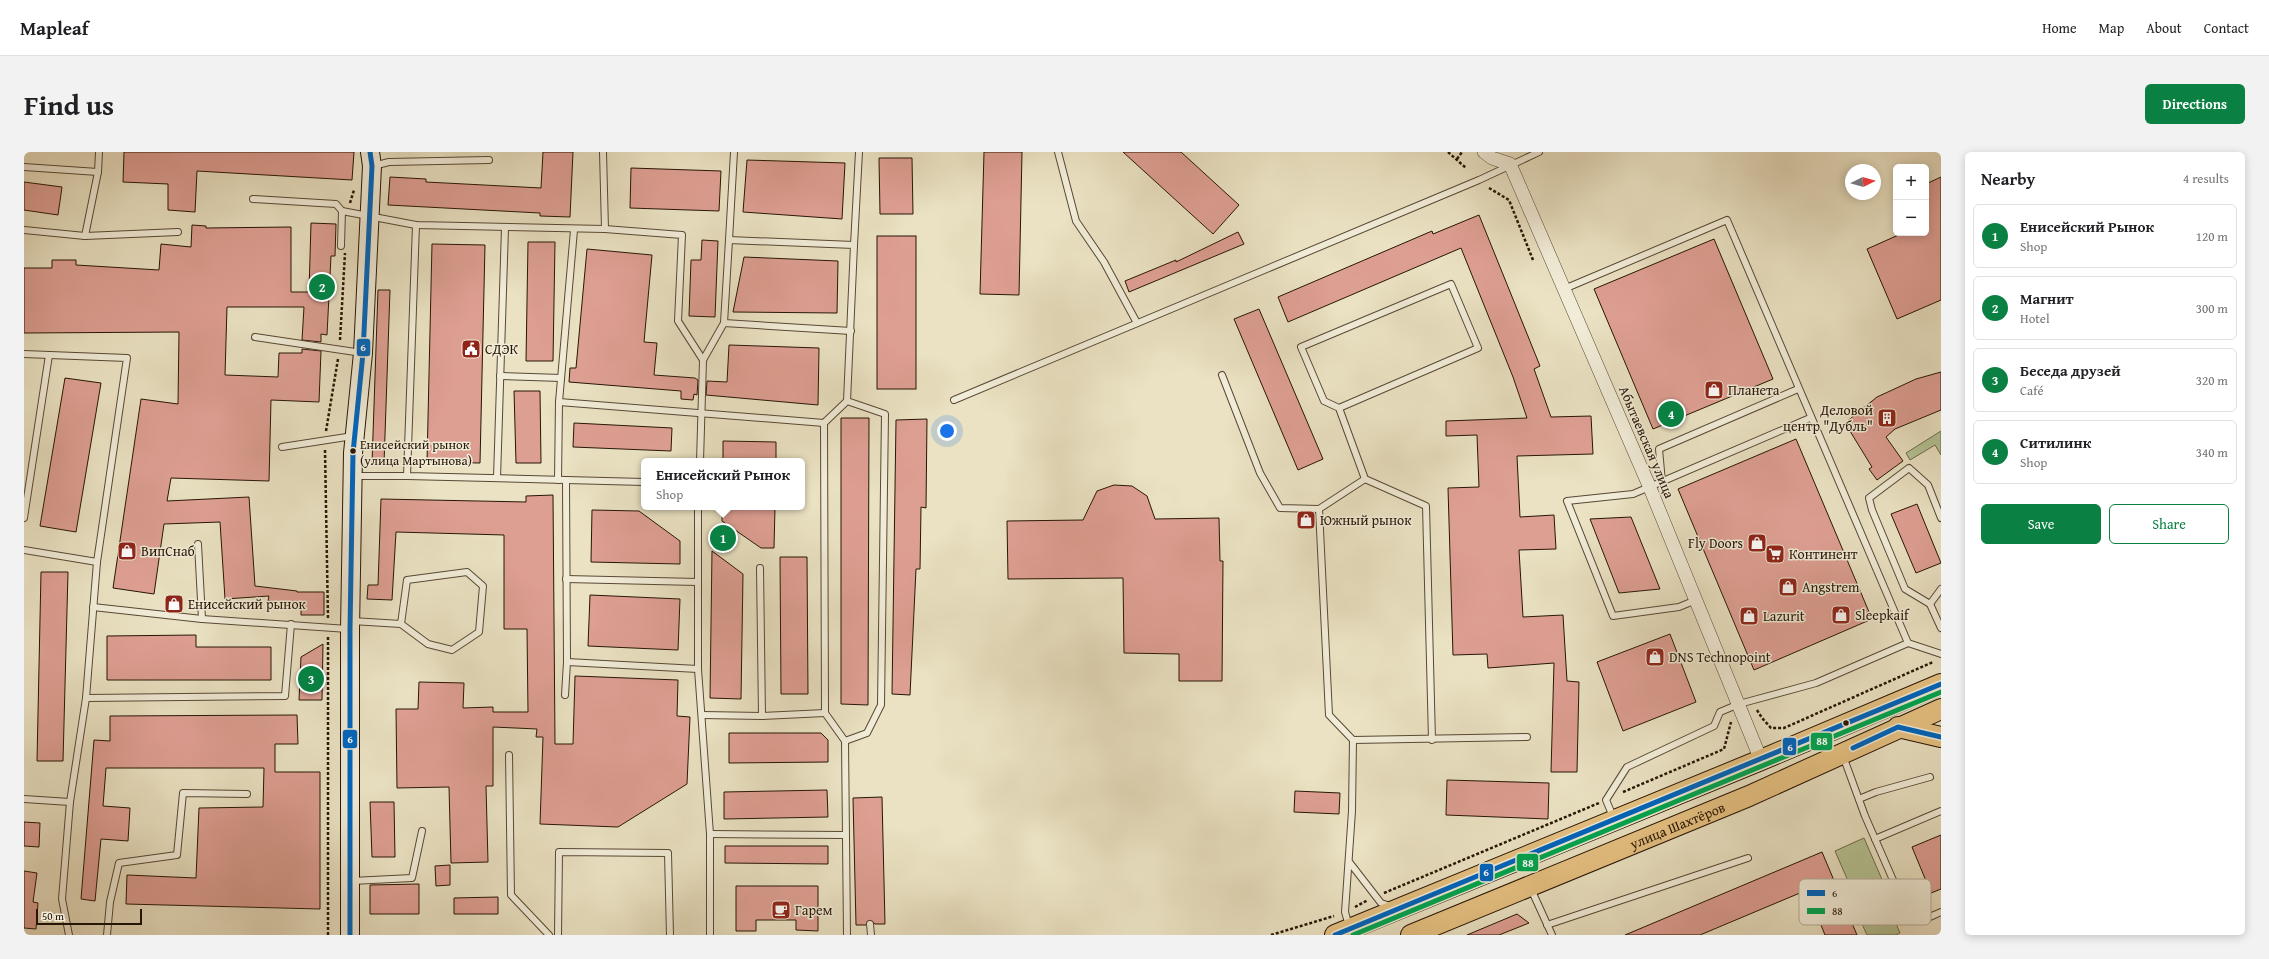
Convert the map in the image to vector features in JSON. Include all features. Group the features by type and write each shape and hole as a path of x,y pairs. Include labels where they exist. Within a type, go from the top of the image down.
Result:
{"main road":[{"name":"улица Шахтёров","path":"1343,926 1402,909 1941,684"},
{"name":"улица Шахтёров","path":"1411,935 1531,887 1749,796 1898,727 1941,709"},
{"path":"1898,727 1941,737"}],"street":[{"path":"1484,152 1492,158 1510,164"},
{"path":"350,935 350,625 353,476 355,436 363,353 371,159"},
{"name":"Абытаевская улица","path":"1510,164 1650,488 1761,760"}],"lane":[{"path":"85,236 98,172 99,152"},
{"path":"603,152 605,229"},
{"path":"700,458 703,360 724,323 734,152"},
{"path":"847,935 845,741 824,713 824,423 847,401 859,152"},
{"path":"1058,152 1076,221 1104,262 1137,324"},
{"path":"954,400 1479,180 1510,164 1539,152"},
{"path":"371,159 389,162 489,160"},
{"path":"24,167 98,172"},
{"path":"253,200 336,204 345,211 416,225 574,230 605,229 682,235 678,320 703,360"},
{"path":"343,248 345,211"},
{"path":"1564,289 1727,220 1810,418 1908,643"},
{"path":"407,476 416,225"},
{"path":"497,478 505,228"},
{"path":"24,230 85,236 178,232"},
{"path":"558,480 559,402 574,230"},
{"path":"729,240 854,245"},
{"path":"1339,408 1478,348 1451,284 1301,347 1324,401 1339,408 1365,479 1426,506 1432,740"},
{"path":"724,323 851,331"},
{"path":"255,337 339,348 363,353"},
{"path":"24,354 127,358 97,562 86,698 70,802 62,899 69,935"},
{"path":"24,518 50,355"},
{"path":"1222,375 1260,473 1280,508 1319,509 1365,479"},
{"path":"500,376 561,378"},
{"path":"1662,482 1660,449 1798,389"},
{"path":"845,741 867,733 881,705 885,414 847,401"},
{"path":"559,402 702,412 824,423"},
{"path":"1696,600 1679,607 1613,616 1567,501 1633,494 1810,418"},
{"path":"282,447 355,436"},
{"path":"1941,518 1928,486 1909,468 1869,498 1872,510 1904,588 1930,604 1941,628"},
{"path":"353,476 641,482"},
{"path":"565,695 567,662 566,480"},
{"path":"1319,509 1330,715 1353,740 1350,863 1343,926"},
{"path":"698,510 698,669 710,834 710,935"},
{"path":"198,544 202,619"},
{"path":"24,550 97,562"},
{"path":"760,568 762,716"},
{"path":"93,607 202,619 291,624 328,628 350,625 401,624 428,644 452,650 479,632 483,586 467,572 407,580 401,624"},
{"path":"566,579 698,582"},
{"path":"1930,604 1941,589"},
{"path":"86,698 285,696 291,624"},
{"path":"1614,820 1606,800 1627,767 1714,726 1720,712 1739,704 1816,683 1908,643 1941,654"},
{"path":"567,662 698,669"},
{"path":"702,715 762,716 824,713"},
{"path":"1353,740 1432,740 1527,737"},
{"path":"1842,753 1874,839 1892,879"},
{"path":"509,755 511,895 549,935"},
{"path":"1859,799 1876,792 1930,778"},
{"path":"107,935 110,902 119,863 177,855 183,793 247,794"},
{"path":"24,799 70,802"},
{"path":"1874,839 1941,811"},
{"path":"350,881 412,878 422,830"},
{"path":"710,834 845,835"},
{"path":"558,935 559,852 567,852 668,853 670,935"},
{"path":"1547,926 1748,858"},
{"path":"1350,863 1377,896 1381,904 1402,909"},
{"path":"1531,887 1552,935"},
{"path":"1931,916 1941,912"},
{"path":"870,924 871,935"}],"path":[{"path":"1448,152 1466,168"},
{"path":"1456,159 1462,152"},
{"path":"345,211 355,186"},
{"path":"1489,188 1509,200 1533,260"},
{"path":"328,935 328,628 324,496 325,440 339,348 343,248"},
{"path":"1757,710 1771,728 1784,728 1934,662"},
{"path":"1271,935 1343,926 1377,896 1724,749 1731,722"}],"green space":[{"path":"1941,431 1941,455 1935,445 1910,460 1906,453"},
{"path":"1864,838 1882,879 1847,879 1835,851"},
{"path":"1862,925 1897,925 1900,933 1896,935 1867,935"}],"building":[{"path":"124,152 354,152 352,180 197,171 195,212 168,210 168,184 123,182"},
{"path":"543,152 573,152 570,217 540,216 540,213 388,205 390,177 426,179 426,182 541,188"},
{"path":"984,152 1022,152 1019,295 980,294"},
{"path":"1123,152 1181,152 1239,205 1213,234"},
{"path":"879,158 912,158 913,214 880,214"},
{"path":"747,160 845,163 842,219 743,212"},
{"path":"631,168 721,171 719,211 630,208"},
{"path":"1941,177 1941,300 1897,319 1867,249 1896,236 1929,236 1929,183"},
{"path":"24,182 62,187 58,215 24,210"},
{"path":"1479,215 1540,366 1534,369 1551,417 1591,416 1593,454 1517,456 1520,517 1554,515 1556,549 1519,550 1523,617 1563,615 1567,681 1579,682 1577,772 1551,772 1554,663 1488,668 1487,654 1453,655 1448,488 1479,487 1477,435 1446,436 1446,421 1527,418 1513,377 1461,248 1288,322 1278,297 1432,231 1433,234"},
{"path":"311,223 336,224 335,256 331,256 327,335 321,334 321,342 302,340 304,307 227,307 225,375 278,377 279,353 302,353 302,349 321,351 319,402 271,400 269,481 171,478 167,501 249,497 255,586 297,592 324,592 324,615 301,615 301,605 268,601 269,596 225,599 220,522 164,524 154,594 113,588 141,399 178,404 179,332 24,333 24,268 52,268 52,260 76,260 76,265 159,270 161,244 191,247 192,225 206,226 206,228 291,227 291,292 309,292"},
{"path":"1238,232 1244,244 1129,292 1125,281 1176,260 1176,262"},
{"path":"877,236 916,236 916,389 877,389"},
{"path":"1714,239 1773,379 1653,429 1594,289"},
{"path":"702,240 718,241 715,317 689,316 691,260 701,260"},
{"path":"528,242 555,242 553,361 526,361"},
{"path":"432,244 485,245 480,463 427,462"},
{"path":"587,249 652,255 644,342 657,343 654,375 695,378 698,380 697,395 694,394 693,400 681,399 681,391 569,382 570,368 576,368"},
{"path":"744,257 838,261 837,313 733,312"},
{"path":"378,290 390,290 384,464 372,463"},
{"path":"1259,309 1323,459 1298,470 1234,319"},
{"path":"729,345 819,348 818,405 706,395 707,381 727,382"},
{"name":"Деловой центр \"Дубль\"","path":"1941,372 1941,410 1895,429 1886,437 1903,461 1877,480 1869,469 1872,467 1845,423 1877,397 1916,379"},
{"path":"65,378 101,383 76,532 40,526"},
{"path":"514,391 540,391 541,463 516,463"},
{"path":"841,418 869,418 868,705 841,704"},
{"path":"927,419 926,508 921,507 920,569 916,569 910,695 892,694 896,420"},
{"path":"574,423 672,428 671,451 573,447"},
{"name":"Континент","path":"1796,439 1872,619 1754,670 1678,489"},
{"path":"723,441 776,442 776,458 723,458"},
{"path":"1114,485 1132,486 1147,496 1155,519 1219,518 1220,561 1223,561 1222,681 1179,681 1179,654 1124,653 1123,578 1008,579 1007,521 1083,520 1097,491"},
{"path":"553,495 555,744 573,744 575,676 678,680 677,716 690,717 687,784 618,827 540,824 543,737 536,737 537,729 493,727 493,786 486,786 488,862 451,863 449,787 397,788 396,709 418,709 419,682 464,683 463,708 493,707 493,712 528,712 527,629 504,629 504,535 396,532 392,600 367,599 368,585 378,585 381,499 526,502 526,496"},
{"path":"1917,504 1941,563 1916,573 1891,514"},
{"path":"592,510 639,511 680,541 680,564 591,562"},
{"path":"722,510 775,510 774,548 761,548 722,521"},
{"path":"1631,517 1660,589 1619,593 1590,519"},
{"path":"712,551 743,574 741,699 710,698"},
{"path":"780,557 807,557 808,694 781,694"},
{"path":"41,572 68,572 63,761 37,761"},
{"path":"590,595 680,599 678,650 588,646"},
{"path":"1670,634 1696,702 1623,731 1597,662"},
{"path":"196,635 196,647 271,647 271,680 107,680 107,636"},
{"path":"323,644 322,700 299,700 301,657"},
{"path":"297,715 298,744 275,744 275,772 320,772 320,909 126,904 127,875 196,878 199,808 263,807 264,768 106,768 103,806 130,808 128,841 101,839 95,901 81,899 94,740 110,741 110,716"},
{"path":"729,733 821,733 828,740 828,762 729,763"},
{"path":"1447,780 1549,783 1548,819 1446,815"},
{"path":"827,790 828,817 724,819 724,792"},
{"path":"1295,791 1340,793 1339,814 1294,812"},
{"path":"882,797 885,924 875,924 870,920 866,925 856,925 853,798"},
{"path":"370,802 394,802 395,857 372,857"},
{"path":"24,822 40,823 39,847 24,846"},
{"path":"1941,835 1941,889 1931,893 1931,879 1925,879 1912,847"},
{"path":"725,846 828,846 828,864 725,863"},
{"path":"1822,852 1833,879 1799,879 1799,893 1700,935 1625,935"},
{"path":"450,865 450,885 436,886 435,866"},
{"path":"24,871 37,873 33,902 38,903 36,929 24,928"},
{"path":"419,884 419,914 370,914 370,885"},
{"path":"736,886 818,886 818,931 796,930 796,920 756,920 756,931 736,931"},
{"path":"498,897 498,914 454,914 454,898"},
{"path":"1517,914 1529,923 1499,935 1467,935"},
{"path":"1821,925 1853,925 1857,935 1825,935"}],"transit line":[{"name":"6","path":"350,935 350,629 353,453 363,353 372,166 370,152"},
{"name":"6","path":"1335,935 1941,684"},
{"name":"88","path":"1353,935 1941,692"},
{"name":"6","path":"1853,748 1898,727 1941,737"}],"place":[{"name":"Магнит","path":"322,287"},
{"name":"СДЭК","path":"471,349"},
{"name":"Планета","path":"1714,390"},
{"name":"Ситилинк","path":"1671,414"},
{"name":"Деловой центр \"Дубль\"","path":"1887,418"},
{"name":"Енисейский рынок (улица Мартынова)","path":"353,451"},
{"name":"Южный рынок","path":"1306,520"},
{"name":"Енисейский Рынок","path":"723,538"},
{"name":"Fly Doors","path":"1757,543"},
{"name":"ВипСнаб","path":"127,551"},
{"name":"Континент","path":"1775,554"},
{"name":"Angstrem","path":"1788,587"},
{"name":"Енисейский рынок","path":"174,604"},
{"name":"Sleepkaif","path":"1841,615"},
{"name":"Lazurit","path":"1749,616"},
{"name":"DNS Technopoint","path":"1655,657"},
{"name":"Беседа друзей","path":"311,679"},
{"name":"Гарем","path":"781,910"}]}
